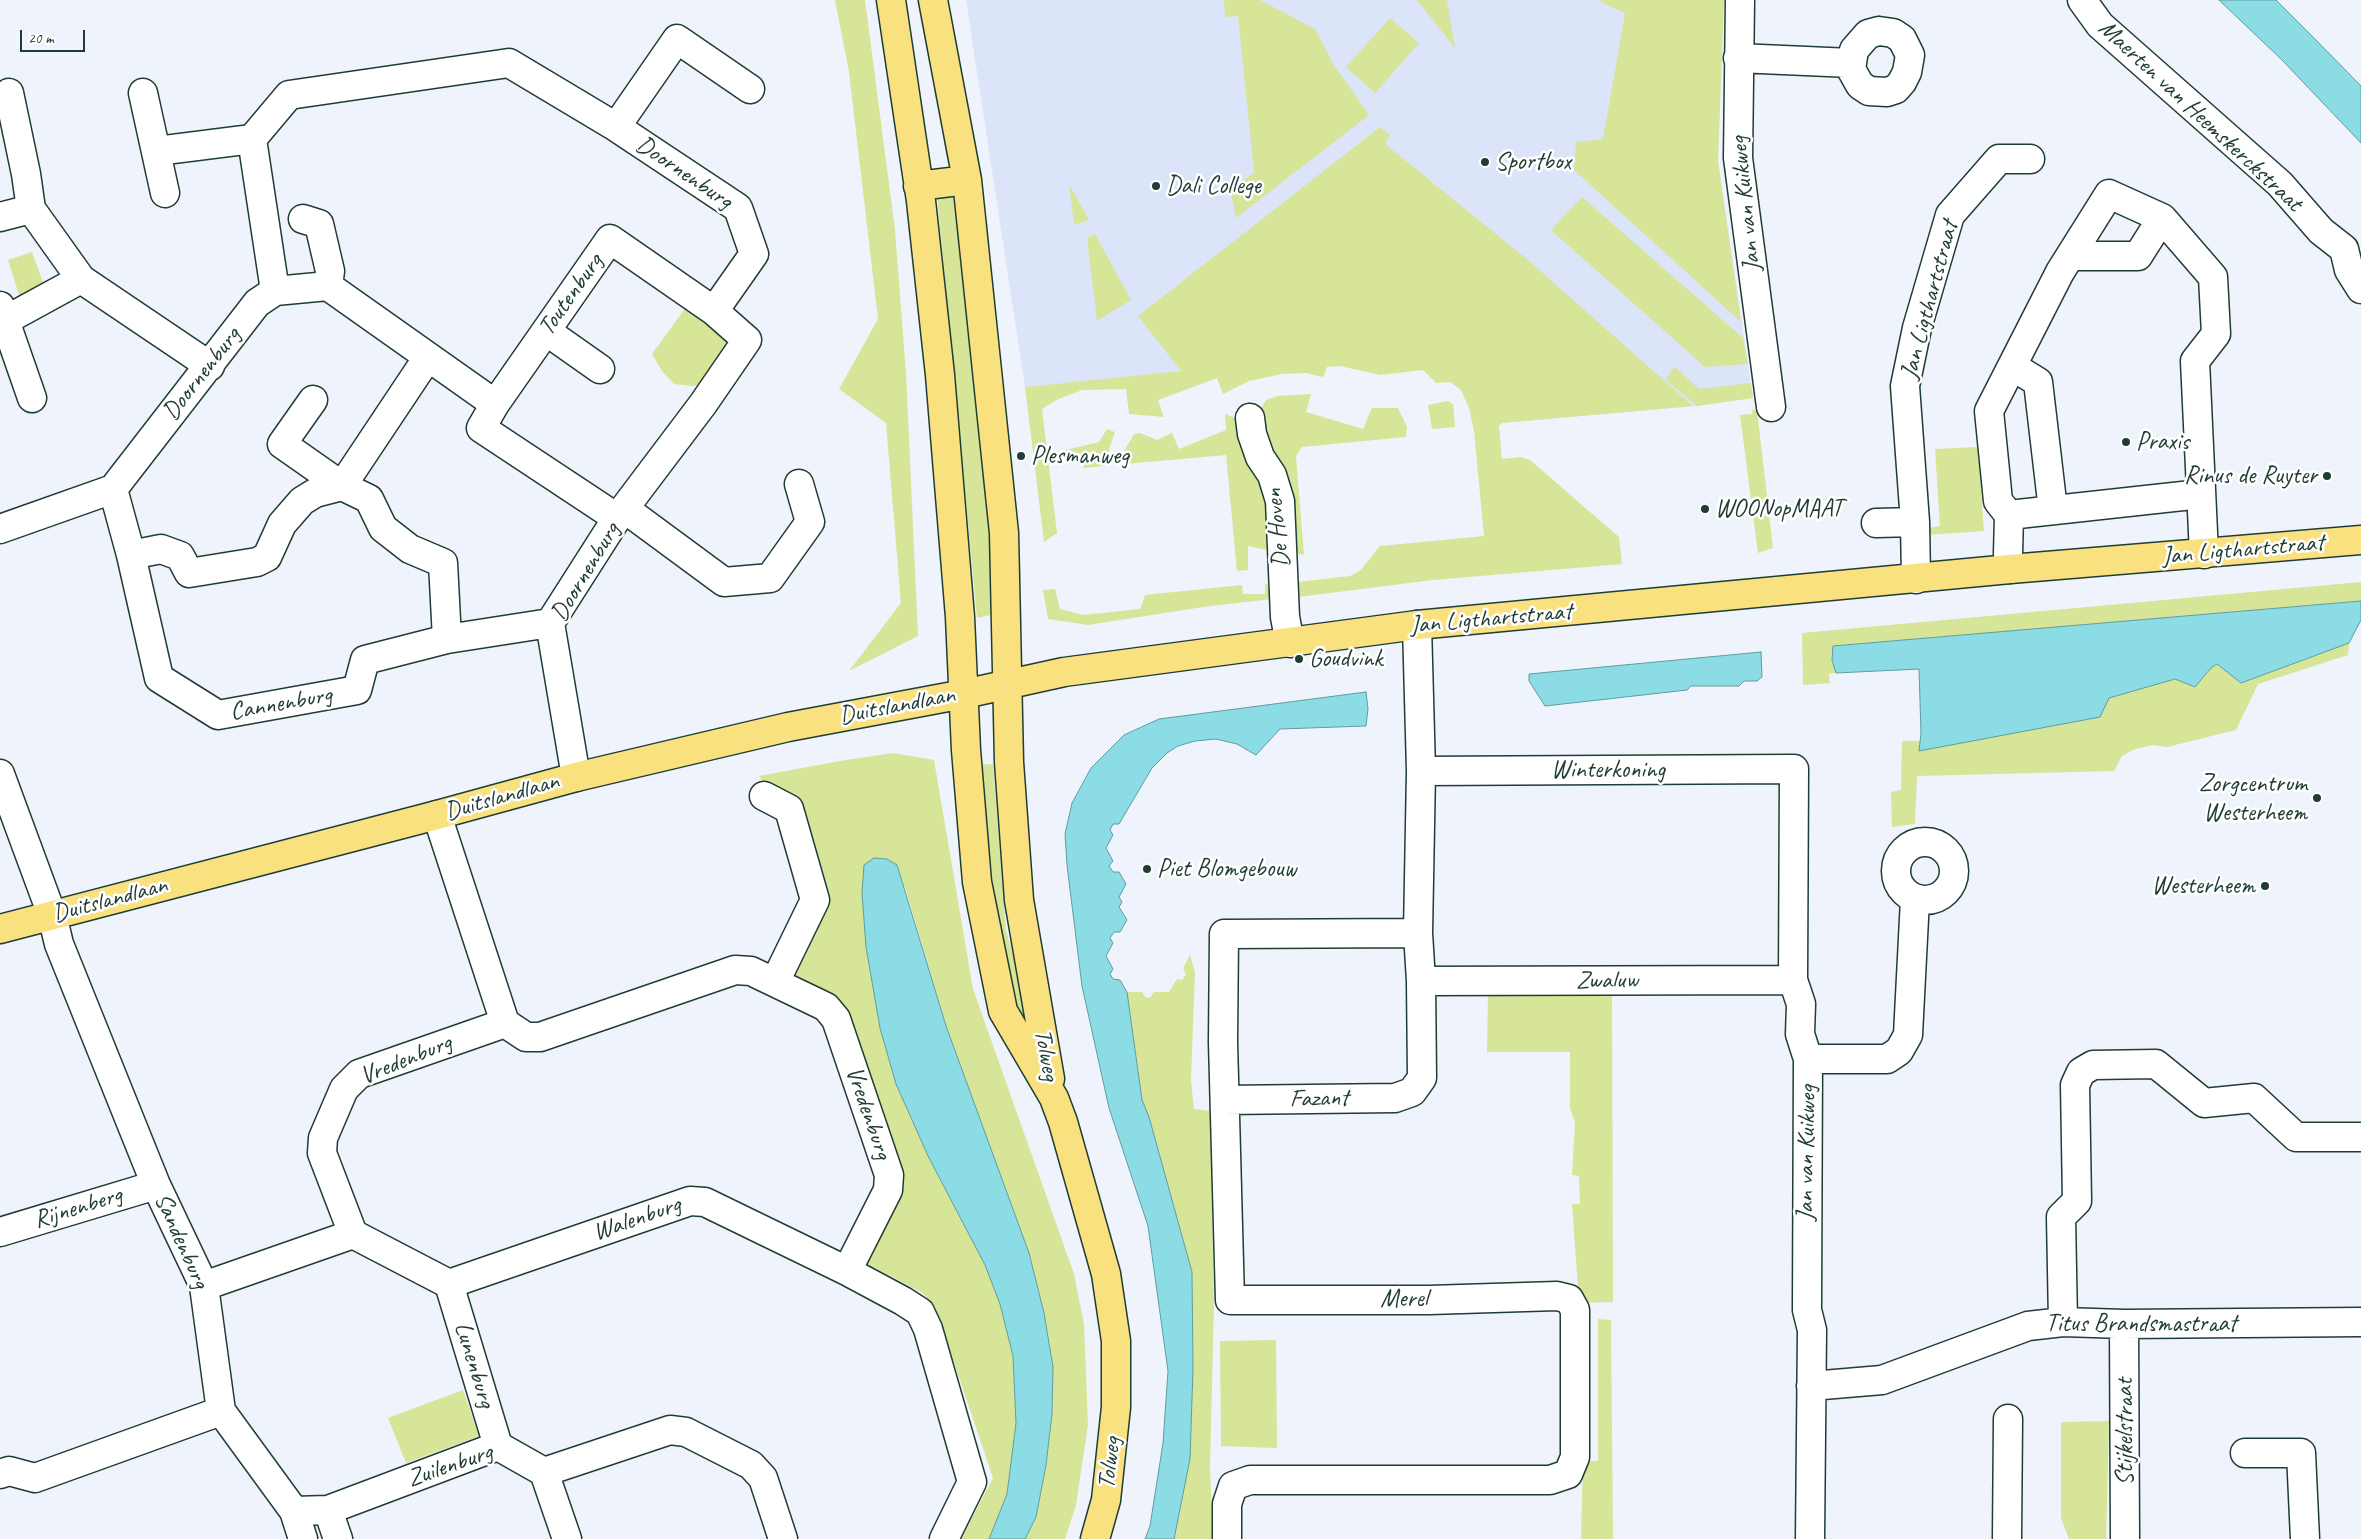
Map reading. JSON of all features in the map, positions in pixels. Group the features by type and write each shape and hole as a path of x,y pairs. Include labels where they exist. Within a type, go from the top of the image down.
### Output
{"main road":[{"path":"890,0 918,186 940,375 960,618 964,694"},
{"path":"933,0 967,180 1004,533 1008,684"},
{"path":"918,186 967,180"},
{"name":"Jan Ligthartstraat","path":"1008,684 1064,672 1418,625 2010,569 2361,540"},
{"name":"Duitslandlaan","path":"0,929 437,816 576,777 788,727 1008,684"},
{"name":"Tolweg","path":"1008,684 1009,762 1019,900 1058,1110 1106,1274 1116,1341 1116,1407 1106,1500 1095,1539"},
{"name":"Tolweg","path":"964,694 966,750 977,882 1003,1011 1058,1110"}],"street":[{"name":"Jan van Kuikweg","path":"1740,0 1738,158 1771,407"},
{"name":"Maerten van Heemskerckstraat","path":"2082,0 2100,25 2280,184 2327,238 2352,249 2349,270 2361,289"},
{"path":"616,126 677,39 750,89"},
{"path":"1738,58 1851,63"},
{"name":"Doornenburg","path":"252,139 289,95 509,63 616,126 738,208 754,254 714,311 747,340 703,404 621,514 550,623 576,777"},
{"path":"9,93 26,174 31,209 81,279 210,366"},
{"path":"143,93 165,193"},
{"path":"157,151 252,139 275,291 328,286 494,404"},
{"name":"Jan Ligthartstraat","path":"1916,579 1915,522 1905,386 1917,328 1950,215 1999,159 2030,159"},
{"path":"2010,569 2008,554 2009,515 1998,501 1989,411 2070,256 2109,194 2162,218 2213,277 2216,334 2195,361 2204,554"},
{"path":"0,217 31,209"},
{"path":"2070,256 2138,256 2162,218"},
{"path":"303,219 319,224 330,271 328,286"},
{"name":"Toutenburg","path":"621,514 481,428 494,404 610,239 714,311"},
{"path":"32,398 3,313 81,279"},
{"name":"Doornenburg","path":"113,489 210,366 256,302 275,291"},
{"path":"546,331 600,369"},
{"path":"131,555 161,550 180,556 189,573 257,562 267,557 282,524 302,501 315,493 342,486 428,357"},
{"path":"2012,366 2038,382 2053,510"},
{"path":"313,400 282,444 342,486 369,499 383,528 410,548 443,563 447,639"},
{"name":"De Hoven","path":"1250,418 1252,434 1260,457 1272,475 1280,502 1285,618 1290,643"},
{"path":"621,514 724,582 770,578 810,522 800,484"},
{"path":"0,529 113,489"},
{"name":"Cannenburg","path":"113,489 131,555 159,678 218,714 357,690 365,660 447,639 550,623"},
{"path":"2009,515 2201,494"},
{"path":"1876,523 1915,522"},
{"path":"1418,625 1421,771 1418,932 1421,981"},
{"name":"Jan van Kuikweg","path":"1794,769 1793,980 1801,1004 1800,1034 1808,1059 1806,1254 1807,1310 1812,1330 1810,1539"},
{"name":"Winterkoning","path":"1421,771 1794,769"},
{"name":"Sandenburg","path":"0,774 52,915 59,944 156,1185 204,1286 221,1411"},
{"path":"764,796 789,808 815,900 775,982"},
{"path":"437,816 505,1023"},
{"path":"1808,1059 1887,1059 1899,1051 1908,1035 1915,899"},
{"name":"Merel","path":"1227,1539 1227,1504 1233,1486 1250,1480 1550,1480 1568,1474 1575,1457 1575,1310 1569,1299 1556,1296 1429,1300 1230,1300 1226,1194 1224,934 1418,932"},
{"name":"Vredenburg","path":"353,1234 322,1153 323,1138 344,1089 359,1074 505,1023 526,1037 540,1037 735,970 751,971 826,1006 836,1019 889,1174 888,1190 847,1272"},
{"name":"Zwaluw","path":"1421,981 1793,980"},
{"name":"Fazant","path":"1225,1100 1392,1098 1412,1092 1422,1078 1421,981"},
{"path":"2063,1322 2061,1217 2077,1201 2074,1085 2081,1072 2093,1065 2156,1064 2204,1102 2254,1098 2296,1137 2361,1137"},
{"name":"Rijnenberg","path":"0,1232 156,1185"},
{"name":"Walenburg","path":"449,1284 690,1201 705,1202 847,1272 920,1312 928,1329 972,1482 944,1539"},
{"path":"204,1286 353,1234 449,1284"},
{"name":"Lunenburg","path":"449,1284 498,1446"},
{"name":"Titus Brandsmastraat","path":"1811,1386 1882,1380 2028,1326 2063,1322 2124,1324 2361,1322"},
{"name":"Stijkelstraat","path":"2124,1324 2126,1539"},
{"path":"0,1474 9,1470 35,1478 221,1411 294,1511 303,1539"},
{"path":"2007,1539 2008,1418"},
{"path":"567,1539 544,1472 670,1430 686,1432 751,1464 763,1478 783,1539"},
{"name":"Zuilenburg","path":"294,1511 328,1510 498,1446 544,1472"},
{"path":"2245,1453 2301,1453 2301,1488 2305,1539"},
{"path":"328,1510 338,1539"}],"shaded area":[{"path":"966,0 1724,0 1718,161 1753,398 1697,406 1502,423 1494,342 1025,387"}],"green space":[{"path":"835,0 865,0 895,230 906,373 918,636 849,671 901,603 886,423 839,389 878,319 849,72"},
{"path":"1224,0 1260,0 1315,29 1334,65 1369,115 1236,218 1229,184 1243,181 1254,172 1238,16 1225,17"},
{"path":"1417,0 1447,0 1455,48"},
{"path":"1601,0 1724,0 1718,161 1741,322 1574,170 1576,142 1603,139 1625,13 1601,2"},
{"path":"1390,18 1419,43 1375,93 1346,67"},
{"path":"1380,127 1390,135 1385,144 1528,260 1693,406 1502,423 1499,426 1502,459 1521,457 1530,460 1619,537 1622,564 1433,580 1298,597 1295,595 1295,585 1297,582 1350,576 1360,571 1380,546 1484,536 1474,431 1469,408 1461,390 1450,382 1436,383 1423,370 1380,375 1340,366 1327,367 1323,377 1306,373 1282,374 1249,381 1223,394 1217,378 1158,400 1164,417 1129,414 1126,389 1082,390 1048,405 1042,409 1057,533 1044,542 1025,387 1181,371 1138,316"},
{"path":"1069,184 1089,220 1074,225"},
{"path":"957,192 999,613 977,618 937,195"},
{"path":"1582,197 1743,338 1748,364 1705,367 1551,230"},
{"path":"1095,234 1131,300 1097,321 1087,238"},
{"path":"32,252 45,288 20,298 8,260"},
{"path":"689,303 736,344 702,385 692,386 674,384 662,371 652,354"},
{"path":"1675,367 1699,389 1751,383 1753,398 1697,406 1665,379"},
{"path":"1311,394 1306,412 1363,429 1372,408 1398,408 1407,427 1406,437 1302,447 1296,456 1304,555 1285,551 1256,417 1266,400 1277,396"},
{"path":"1448,401 1453,404 1455,427 1432,429 1428,405"},
{"path":"1752,410 1757,410 1773,548 1758,553 1740,415 1752,414"},
{"path":"1225,414 1237,419 1265,486 1271,551 1248,546 1248,570 1237,571 1226,455 1125,464 1123,453 1134,434 1140,433 1157,440 1172,433 1179,449 1226,430"},
{"path":"1107,429 1115,432 1109,449 1111,465 1084,468 1082,458 1054,461 1053,453 1099,442"},
{"path":"1978,447 1984,531 1926,535 1926,528 1940,526 1935,449"},
{"path":"2361,582 2361,601 1833,646 1832,660 1836,673 1829,674 1830,683 1803,685 1802,633"},
{"path":"1265,584 1273,586 1272,599 1203,607 1088,625 1048,619 1043,590 1055,589 1060,609 1083,615 1140,609 1145,595 1242,585 1243,594 1265,594"},
{"path":"2349,643 2348,655 2258,684 2236,730 2167,747 2152,745 2133,750 2122,756 2114,771 1917,776 1915,824 1892,827 1891,792 1901,790 1902,741 1920,741 1919,751 2175,679 2195,687 2211,668 2218,664 2241,683"},
{"path":"893,753 934,760 973,989 1074,1274 1084,1324 1088,1425 1076,1505 1065,1539 1025,1539 1036,1517 1046,1465 1052,1414 1053,1366 1044,1313 1029,1253 946,1026 905,887 862,893 866,947 880,1028 896,1084 928,1156 985,1265 1000,1304 1013,1356 1016,1423 1007,1494 989,1539 961,1539 993,1478 936,1309 923,1293 867,1264 900,1183 901,1165 842,1002 794,975 825,913 830,896 804,806 763,782 759,776"},
{"path":"993,764 1006,930 1047,1078 1010,990 995,948 974,765"},
{"path":"1190,955 1195,972 1191,1081 1194,1109 1210,1111 1214,1303 1210,1468 1213,1539 1174,1539 1190,1459 1193,1369 1192,1272 1149,1117 1142,1100 1127,992 1142,992 1145,997 1150,998 1154,992 1169,992 1177,979 1182,980 1186,974 1183,968"},
{"path":"1488,994 1612,994 1613,1302 1579,1303 1572,1204 1580,1204 1579,1176 1572,1175 1575,1123 1570,1108 1570,1052 1487,1052"},
{"path":"1598,1319 1611,1320 1613,1539 1581,1539 1583,1461 1598,1461"},
{"path":"1276,1340 1277,1448 1221,1446 1220,1341"},
{"path":"463,1390 479,1436 406,1463 388,1418"},
{"path":"2109,1421 2106,1539 2069,1539 2061,1518 2061,1422"}],"water":[{"path":"2219,0 2276,0 2316,40 2361,86 2361,143 2282,60"},
{"path":"2361,601 2361,620 2349,643 2241,683 2217,664 2211,668 2195,687 2175,679 2109,698 2100,717 1919,751 1921,733 1919,669 1836,673 1832,660 1833,646"},
{"path":"1761,652 1762,677 1757,681 1744,681 1739,686 1691,686 1687,690 1545,706 1529,681 1529,674"},
{"path":"1366,692 1368,709 1366,726 1280,729 1256,755 1237,744 1216,739 1195,741 1178,746 1167,753 1152,768 1119,824 1113,824 1110,830 1113,835 1106,848 1113,861 1109,866 1113,872 1119,872 1126,884 1119,897 1122,902 1119,907 1127,920 1120,932 1114,932 1110,938 1113,943 1106,956 1113,969 1110,974 1113,979 1120,980 1127,992 1142,1100 1149,1117 1192,1272 1193,1369 1190,1459 1174,1539 1145,1539 1150,1526 1163,1443 1168,1371 1148,1226 1109,1108 1082,986 1065,834 1072,803 1091,768 1124,735 1159,719"},
{"path":"874,858 887,859 897,865 946,1026 1029,1253 1044,1313 1053,1367 1052,1414 1046,1465 1036,1517 1025,1539 989,1539 1007,1494 1016,1423 1013,1356 1000,1304 985,1265 928,1156 896,1084 880,1028 866,947 862,893 864,865"}],"place":[{"name":"Sportbox","path":"1485,162"},
{"name":"Dali College","path":"1156,186"},
{"name":"Praxis","path":"2126,442"},
{"name":"Plesmanweg","path":"1021,456"},
{"name":"Rinus de Ruyter","path":"2327,476"},
{"name":"WOONopMAAT","path":"1705,509"},
{"name":"Goudvink","path":"1299,659"},
{"name":"Zorgcentrum Westerheem","path":"2317,798"},
{"name":"Piet Blomgebouw","path":"1147,869"},
{"name":"Westerheem","path":"2265,886"}]}
